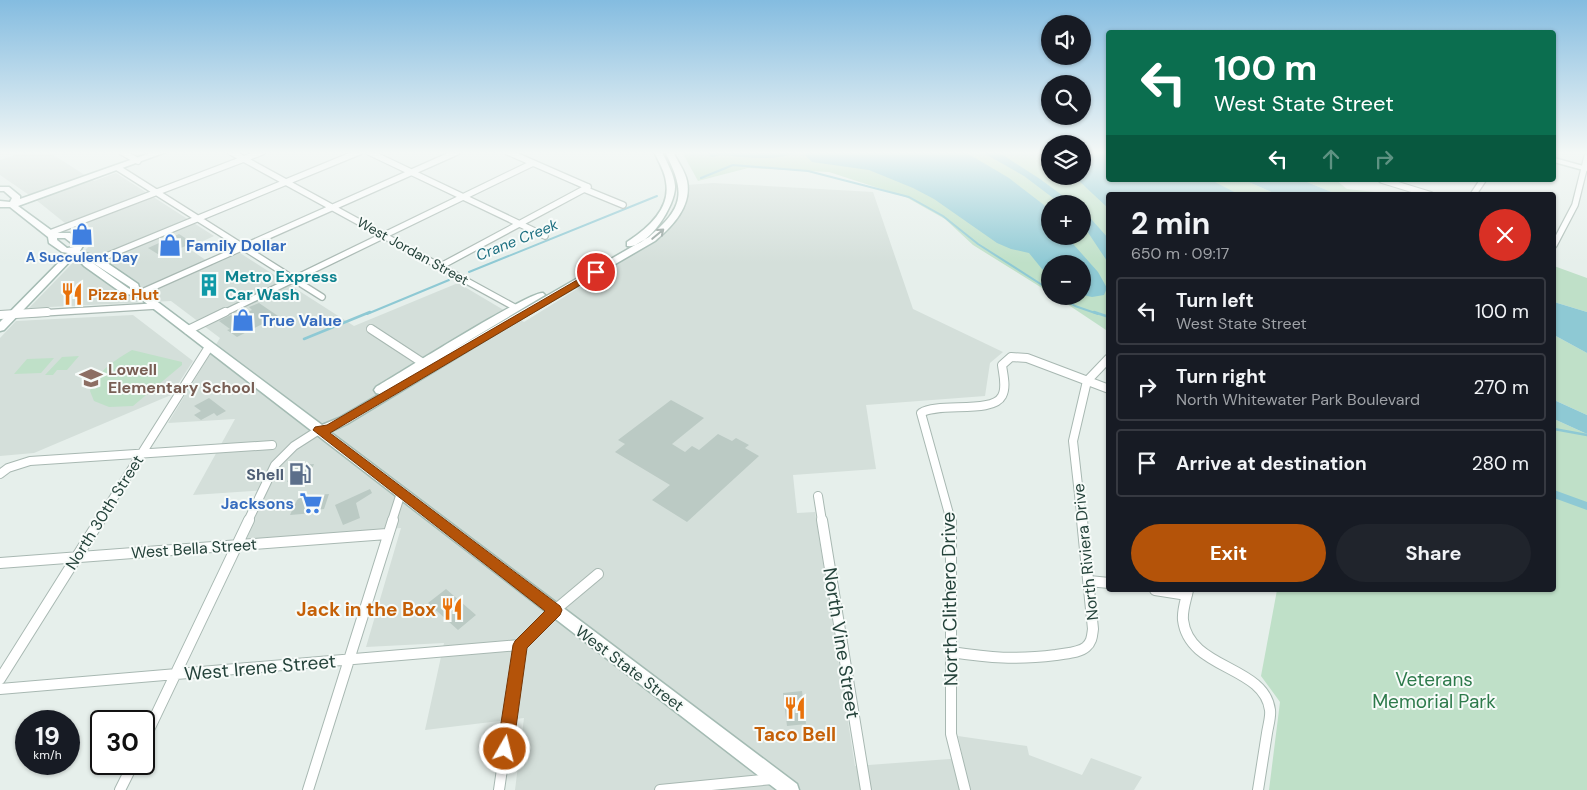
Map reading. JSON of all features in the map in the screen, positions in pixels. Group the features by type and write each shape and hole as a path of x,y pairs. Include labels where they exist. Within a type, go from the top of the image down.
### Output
{"street":[{"name":"West State Street","path":"0,189 6,189 17,198 12,205 52,234 52,241 65,250 97,260 135,286 137,293"},
{"path":"0,206 12,205 58,189"},
{"path":"150,189 322,297"},
{"path":"52,234 167,189"},
{"path":"97,260 270,189"},
{"name":"West Jordan Street","path":"298,189 516,308"},
{"path":"137,293 376,189"},
{"path":"445,189 545,236"},
{"path":"188,330 479,189"},
{"path":"441,266 584,189"},
{"path":"588,189 624,205"},
{"path":"155,716 235,545 275,465 294,446 319,430 323,425 516,308 639,238 655,224 668,203 671,189"},
{"path":"319,430 330,428 343,421 513,319 652,239 669,224 682,203 683,189"},
{"path":"1556,234 1575,205 1580,189"},
{"path":"0,328 78,253"},
{"name":"West State Street","path":"78,253 87,264 125,291 137,293 188,330 791,790"},
{"path":"0,314 156,306"},
{"path":"371,329 424,363"},
{"name":"North 30th Street","path":"0,679 209,347"},
{"name":"North Clithero Drive","path":"965,790 951,734 951,518 921,415 922,411 929,408 988,404 999,400 1003,392 1002,365 1011,357 1027,358 1087,381"},
{"path":"1106,361 1087,381 1106,388"},
{"name":"North Riviera Drive","path":"951,652 1000,659 1025,659 1075,652 1086,647 1092,639 1094,629 1073,441 1087,381"},
{"path":"0,474 8,468 30,461 272,445"},
{"path":"308,790 401,493"},
{"name":"North Vine Street","path":"818,496 866,790"},
{"name":"West Bella Street","path":"0,563 387,534"},
{"path":"499,790 520,645 555,610 598,574"},
{"path":"1089,581 1106,583"},
{"path":"1188,592 1183,617 1184,628 1191,641 1204,656 1254,682 1269,701 1270,711 1258,790"},
{"name":"West Irene Street","path":"0,689 520,645"},
{"path":"120,790 127,775"},
{"path":"660,790 776,778"}],"shaded area":[{"path":"20,189 141,189 214,236 188,248 213,265 240,253 354,326 458,283 524,322 657,239 680,215 686,198 687,189 817,189 873,192 913,309 1003,352 990,363 985,396 866,405 876,469 793,475 797,513 815,512 855,766 963,758 958,736 1027,746 1029,755 1082,775 1091,758 1142,777 1134,790 515,790 524,718 425,730 444,643 366,647 401,528 246,539 267,490 193,495 235,419 168,423 220,338 171,301 29,308 91,244"},
{"name":"Lowell Elementary School","path":"133,315 193,361 171,395 34,453 0,456 0,338 16,321"}],"green space":[{"path":"881,189 1264,189 1271,192 1106,192 1106,330 1068,305 1091,305 1091,255 1041,255 1041,287 973,245 945,219 906,197"},
{"path":"1324,189 1375,192 1332,192"},
{"path":"1556,267 1587,278 1587,312 1556,303"},
{"path":"1556,336 1587,353 1587,415 1556,401"},
{"path":"132,350 182,362 182,365 133,406 109,407 94,401 90,391 97,377 113,362"},
{"path":"79,356 67,370 57,370 53,375 45,375 62,357"},
{"path":"54,358 41,373 14,374 27,359"},
{"name":"Veterans Memorial Park","path":"1556,420 1587,434 1587,790 1269,790 1280,702 1261,676 1277,592 1556,592"}],"water":[{"path":"915,189 1023,189 1041,203 1041,245 1074,245 1083,255 1041,255 1041,268 1029,253 1011,249 997,243 934,199"},
{"path":"1041,189 1053,189 1062,195 1049,195"},
{"path":"1087,189 1228,189 1234,192 1106,192 1106,206"},
{"path":"1264,189 1324,189 1332,192 1271,192"},
{"path":"1091,219 1106,236 1106,260 1091,237"},
{"path":"1091,264 1106,286 1104,295 1092,297"},
{"path":"1556,303 1587,312 1587,353 1556,336"},
{"path":"1556,401 1587,415 1587,434 1556,420"}],"building":[{"name":"Family Dollar","path":"179,234 193,243 161,256 148,248"},
{"name":"True Value","path":"259,303 278,316 237,337 219,321 231,315 235,318 252,310 249,307"},
{"path":"209,398 226,411 217,416 214,413 201,420 194,415 201,411 194,406"},
{"path":"671,400 704,418 672,444 685,452 692,446 699,450 718,434 732,441 736,438 749,445 745,448 759,456 687,522 652,500 670,485 615,452 625,444 618,440"},
{"name":"Shell","path":"314,464 308,480 287,482 294,465"},
{"path":"370,489 372,493 356,503 360,518 343,525 335,505"},
{"name":"Jacksons","path":"329,494 324,509 315,510 314,513 290,515 297,500 304,496"},
{"name":"Jack in the Box","path":"446,589 476,615 458,630 428,603"},
{"name":"Taco Bell","path":"802,691 806,724 787,726 783,693"}],"waterway":[{"name":"Crane Creek","path":"877,189 909,197 943,216 978,244 1041,284"},
{"name":"Crane Creek","path":"469,272 657,196"},
{"name":"Crane Creek","path":"367,314 449,280"},
{"name":"Crane Creek","path":"1073,305 1098,314"},
{"name":"Crane Creek","path":"304,339 370,312"},
{"name":"Crane Creek","path":"1094,312 1106,316"},
{"path":"1556,429 1587,435"},
{"path":"1556,495 1587,506"}],"place":[{"name":"A Succulent Day","path":"82,234"},
{"name":"Family Dollar","path":"170,245"},
{"name":"Metro Express Car Wash","path":"209,285"},
{"name":"Pizza Hut","path":"72,294"},
{"name":"True Value","path":"243,320"},
{"name":"Lowell Elementary School","path":"91,378"},
{"name":"Shell","path":"300,474"},
{"name":"Jacksons","path":"311,503"},
{"name":"Jack in the Box","path":"452,609"},
{"name":"Taco Bell","path":"795,708"}],"route":[{"path":"505,749 520,645 555,610 319,430 330,428 343,421 513,319 596,272"}]}
